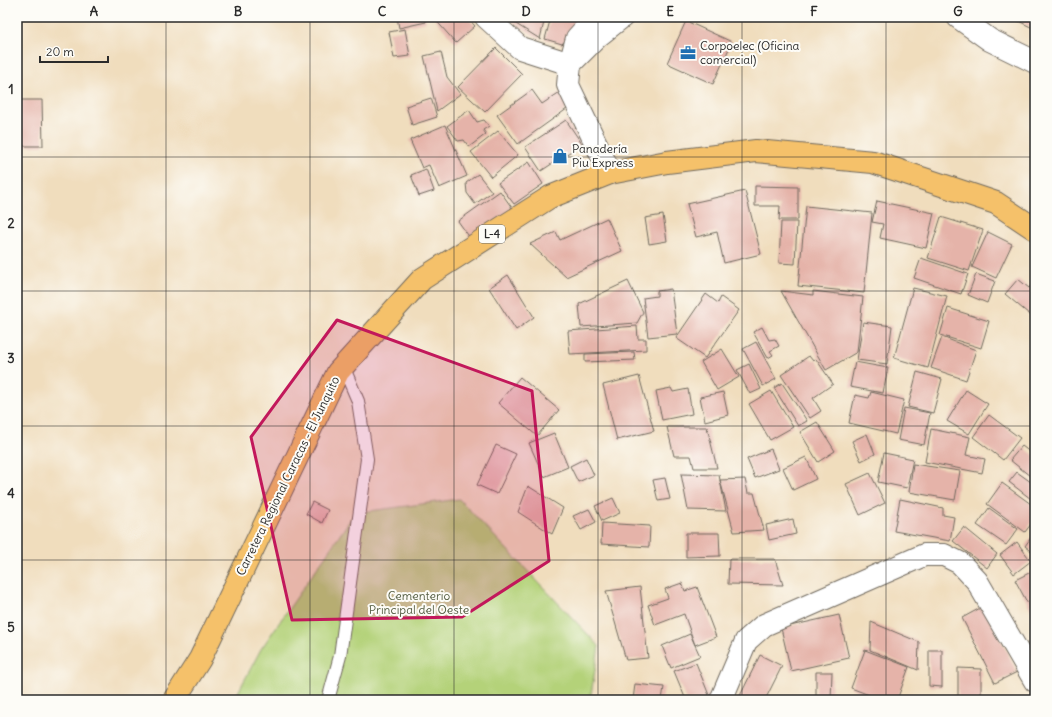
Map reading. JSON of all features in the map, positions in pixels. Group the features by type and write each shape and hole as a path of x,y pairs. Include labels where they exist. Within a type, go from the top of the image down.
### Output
{"main road":[{"name":"Carretera Regional Caracas - El Junquito","path":"174,700 200,659 338,372 422,279 550,197 610,173 667,162 756,150 873,162 996,203 1035,229"}],"street":[{"path":"486,17 520,48 570,64"},
{"path":"596,17 577,38 570,64 568,85 610,173"},
{"path":"570,64 597,37 622,17"},
{"path":"958,17 990,40 1035,62"},
{"path":"721,700 746,640 764,624 924,555 944,555 960,563 977,580 1035,681"}],"lane":[{"path":"328,700 340,656 367,459 358,401 343,366"}],"highlighted area":[{"path":"337,320 532,391 549,561 462,617 292,620 251,437"}],"green space":[{"name":"Cementerio Principal del Oeste","path":"459,499 599,646 590,700 234,700 261,649 355,513"}],"building":[{"path":"397,17 425,17 426,22 399,28"},
{"path":"433,17 467,17 475,26 456,43"},
{"path":"512,17 538,17 544,22 540,39 508,19"},
{"path":"551,17 586,17 562,44 545,39"},
{"path":"1015,17 1035,17 1035,29 1014,19"},
{"path":"686,21 732,42 713,84 667,63"},
{"path":"405,29 410,56 394,58 389,32"},
{"path":"496,48 522,74 485,112 458,87"},
{"path":"441,52 447,77 460,94 437,111 424,56"},
{"path":"532,90 542,104 560,92 571,106 518,144 497,115"},
{"path":"431,98 437,117 412,125 406,106"},
{"path":"17,100 42,100 43,146 17,146"},
{"path":"469,110 477,122 484,120 489,126 483,130 486,134 469,147 464,140 458,141 447,126"},
{"path":"566,120 582,144 541,171 525,147"},
{"path":"445,125 467,176 439,188 429,165 422,168 410,140"},
{"path":"498,131 518,155 491,177 471,152"},
{"path":"529,162 543,184 514,204 498,183"},
{"path":"426,169 434,191 419,196 411,175"},
{"path":"478,174 492,192 475,204 467,193 466,183"},
{"path":"755,186 798,187 798,220 779,220 780,206 755,206"},
{"path":"500,191 515,212 473,242 458,221"},
{"path":"745,191 761,254 724,263 717,232 696,237 687,204"},
{"path":"877,201 934,213 926,248 880,238 883,224 872,222"},
{"path":"806,206 872,213 864,293 798,286"},
{"path":"663,215 667,241 649,244 645,218"},
{"path":"941,217 983,230 969,271 928,258"},
{"path":"607,218 622,251 566,277 530,244 556,232 560,240"},
{"path":"781,222 797,222 795,264 779,263"},
{"path":"988,232 1012,244 996,278 972,267"},
{"path":"921,258 968,274 961,294 914,278"},
{"path":"976,274 995,281 987,303 968,295"},
{"path":"508,275 534,317 516,330 489,288"},
{"path":"1018,279 1029,288 1035,281 1035,319 1005,294"},
{"path":"628,281 643,312 637,323 581,327 579,304"},
{"path":"913,288 947,296 928,368 894,358"},
{"path":"671,289 677,334 648,337 643,298 657,296 657,291"},
{"path":"781,291 813,295 813,291 863,297 857,352 826,370"},
{"path":"706,294 718,303 721,297 739,310 705,358 676,338"},
{"path":"948,308 989,321 981,348 940,335"},
{"path":"863,322 892,326 887,364 857,360"},
{"path":"637,326 638,339 646,339 646,350 570,354 568,331"},
{"path":"762,327 769,340 775,339 779,346 770,351 773,355 768,358 753,332"},
{"path":"942,337 976,350 966,380 931,368"},
{"path":"756,342 776,379 763,386 743,349"},
{"path":"722,349 739,377 717,390 701,362"},
{"path":"634,352 635,360 585,362 585,354"},
{"path":"809,356 813,361 816,359 833,384 813,398 821,411 810,418 781,375"},
{"path":"855,362 888,368 883,393 850,387"},
{"path":"749,364 761,389 750,394 737,370"},
{"path":"917,372 942,379 933,413 908,407"},
{"path":"639,376 654,431 617,440 603,385"},
{"path":"520,377 559,410 537,436 498,403"},
{"path":"782,383 807,421 798,426 774,388"},
{"path":"671,388 673,392 688,389 692,414 662,420 656,391"},
{"path":"966,390 988,404 969,434 947,421"},
{"path":"771,391 793,427 770,440 749,404"},
{"path":"723,392 728,415 705,421 700,397"},
{"path":"871,392 904,400 896,434 849,423 855,395 869,398"},
{"path":"904,408 930,413 924,445 898,440"},
{"path":"989,415 1020,438 1003,460 973,437"},
{"path":"817,422 835,451 818,462 800,432"},
{"path":"667,427 707,427 717,468 694,468 691,456 674,456"},
{"path":"931,429 970,437 966,455 985,459 982,473 925,462"},
{"path":"554,433 568,467 544,477 529,443"},
{"path":"867,434 875,454 861,461 852,441"},
{"path":"496,445 516,454 497,494 477,485"},
{"path":"1022,446 1035,456 1035,480 1010,460"},
{"path":"771,449 779,469 755,478 747,459"},
{"path":"884,453 913,459 907,488 878,482"},
{"path":"806,457 816,479 793,490 783,468"},
{"path":"586,458 594,475 578,482 570,466"},
{"path":"913,464 960,471 955,500 909,492"},
{"path":"1017,472 1035,485 1035,502 1009,482"},
{"path":"870,473 885,503 860,515 846,484"},
{"path":"681,474 719,475 726,511 688,510"},
{"path":"665,478 670,499 658,501 653,480"},
{"path":"745,479 748,493 754,493 764,530 734,532 720,480"},
{"path":"1002,483 1035,507 1035,519 1025,532 987,504"},
{"path":"528,486 563,508 552,534 518,512"},
{"path":"613,498 620,513 602,521 595,506"},
{"path":"900,499 943,508 943,515 954,517 950,541 894,531"},
{"path":"312,502 328,510 322,523 306,514"},
{"path":"989,508 1018,529 1006,545 977,525"},
{"path":"589,509 596,522 581,530 573,516"},
{"path":"793,519 796,534 769,540 766,525"},
{"path":"602,523 650,526 649,547 601,544"},
{"path":"964,527 997,554 987,568 953,541"},
{"path":"1035,532 1035,554 1025,546"},
{"path":"686,533 719,533 720,556 686,557"},
{"path":"1017,542 1031,561 1014,574 1000,555"},
{"path":"729,559 775,559 783,585 728,584"},
{"path":"1035,570 1035,617 1015,580"},
{"path":"682,583 685,591 697,587 716,637 695,645 684,614 655,625 648,605 668,598 665,589"},
{"path":"640,587 648,658 626,660 606,591"},
{"path":"984,606 1017,672 995,683 962,618"},
{"path":"839,615 849,658 791,671 781,628"},
{"path":"871,622 919,642 918,670 870,650"},
{"path":"690,634 700,656 671,668 662,646"},
{"path":"865,650 909,667 897,700 882,700 851,688"},
{"path":"929,650 942,650 942,687 929,686"},
{"path":"760,655 782,666 765,700 738,700"},
{"path":"696,663 711,700 686,700 674,671"},
{"path":"958,668 981,669 981,700 958,700"},
{"path":"816,672 832,672 831,700 816,700"},
{"path":"635,684 664,687 662,700 633,700"}],"place":[{"name":"Corpoelec (Oficina comercial)","path":"688,53"},
{"name":"Panadería Piu Express","path":"560,156"}]}
